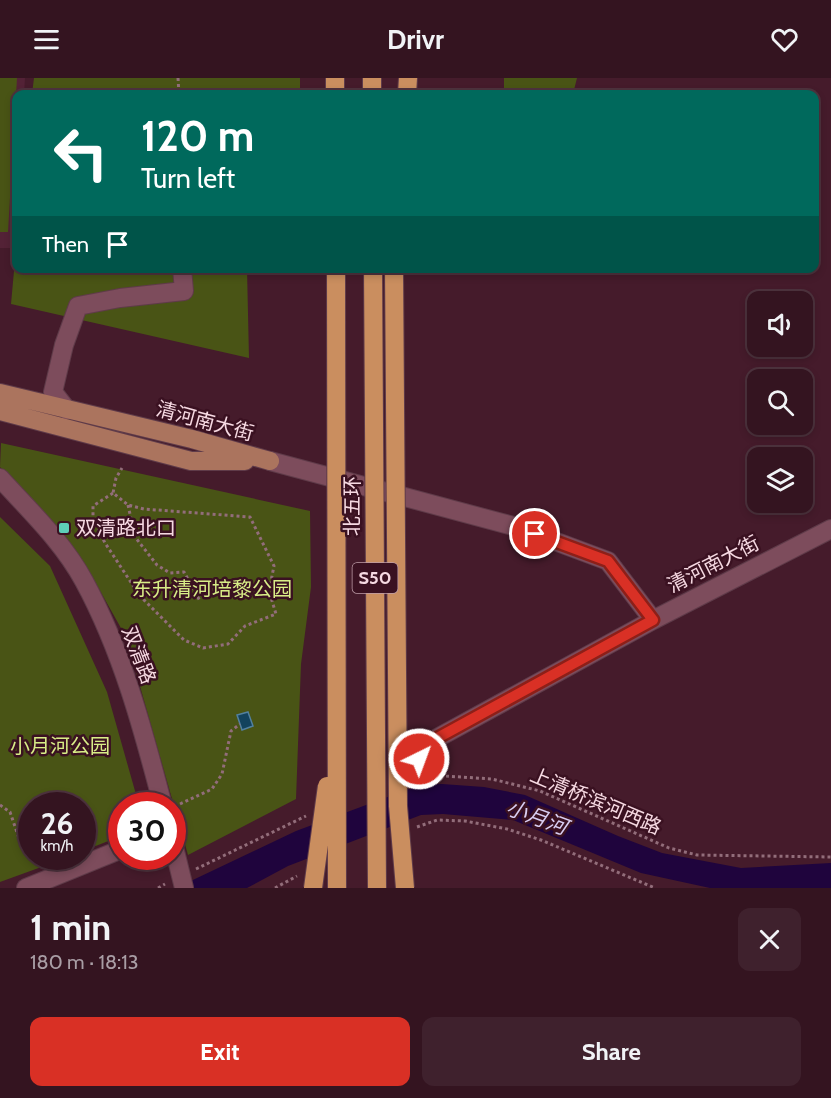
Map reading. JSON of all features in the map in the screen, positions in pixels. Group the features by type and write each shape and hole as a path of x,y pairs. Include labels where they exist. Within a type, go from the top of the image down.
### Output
{"highway":[{"name":"北五环","path":"336,273 337,888"},
{"name":"北五环","path":"373,273 377,888"},
{"path":"394,273 398,806 405,888"},
{"path":"313,888 337,716"}],"main road":[{"name":"清河南大街","path":"0,393 192,439 270,461"},
{"name":"清河南大街","path":"0,411 191,461 270,461"}],"street":[{"path":"67,410 53,392 64,345 78,306 120,298 184,291 182,273"},
{"path":"270,461 517,528 608,561 653,620"},
{"name":"双清路","path":"0,478 54,537 83,580 116,652 148,748 159,792"},
{"name":"清河南大街","path":"408,776 430,742 653,620 831,530"},
{"path":"26,888 108,855"}],"path":[{"path":"113,493 128,505 144,508 250,517 274,566 269,591 276,614 245,626 228,644 203,648 184,640 140,596 105,543 93,519 93,506 113,493 122,468"},
{"path":"128,505 135,537 157,564 170,573 184,572 200,601"},
{"path":"186,801 212,789 222,774 231,731 240,724"},
{"name":"上清桥滨河西路","path":"408,776 451,775 515,783 540,791 669,848 697,855 831,857"},
{"path":"0,804 10,812 18,835"},
{"path":"158,888 183,883 306,816"},
{"path":"415,827 437,820 465,821 507,829 541,840 655,888"},
{"path":"275,888 297,876"}],"shaded area":[{"path":"0,78 25,78 24,90 12,90 12,248 0,248"}],"green space":[{"path":"0,78 17,78 16,90 12,90 12,164 8,232 0,232"},
{"path":"34,78 300,78 300,90 32,90"},
{"path":"504,78 577,78 574,90 504,90"},
{"path":"14,273 247,273 249,358 11,304"},
{"name":"东升清河培黎公园","path":"1,443 310,511 311,587 301,664 296,799 188,855 186,792 170,792 126,637 85,564 0,467"},
{"name":"小月河公园","path":"0,517 50,566 107,692 135,792 108,792 108,841 96,846 96,792 18,792 18,870 33,870 0,882"}],"water":[{"name":"小月河","path":"420,785 484,787 525,795 662,853 741,868 831,863 831,888 710,888 641,873 513,820 443,814 421,815 288,866 247,888 176,888 296,831"}],"building":[{"path":"248,712 253,726 242,730 237,715"}],"place":[{"name":"双清路北口","path":"64,528"}],"route":[{"path":"419,759 430,742 653,620 608,561 535,534"}]}
